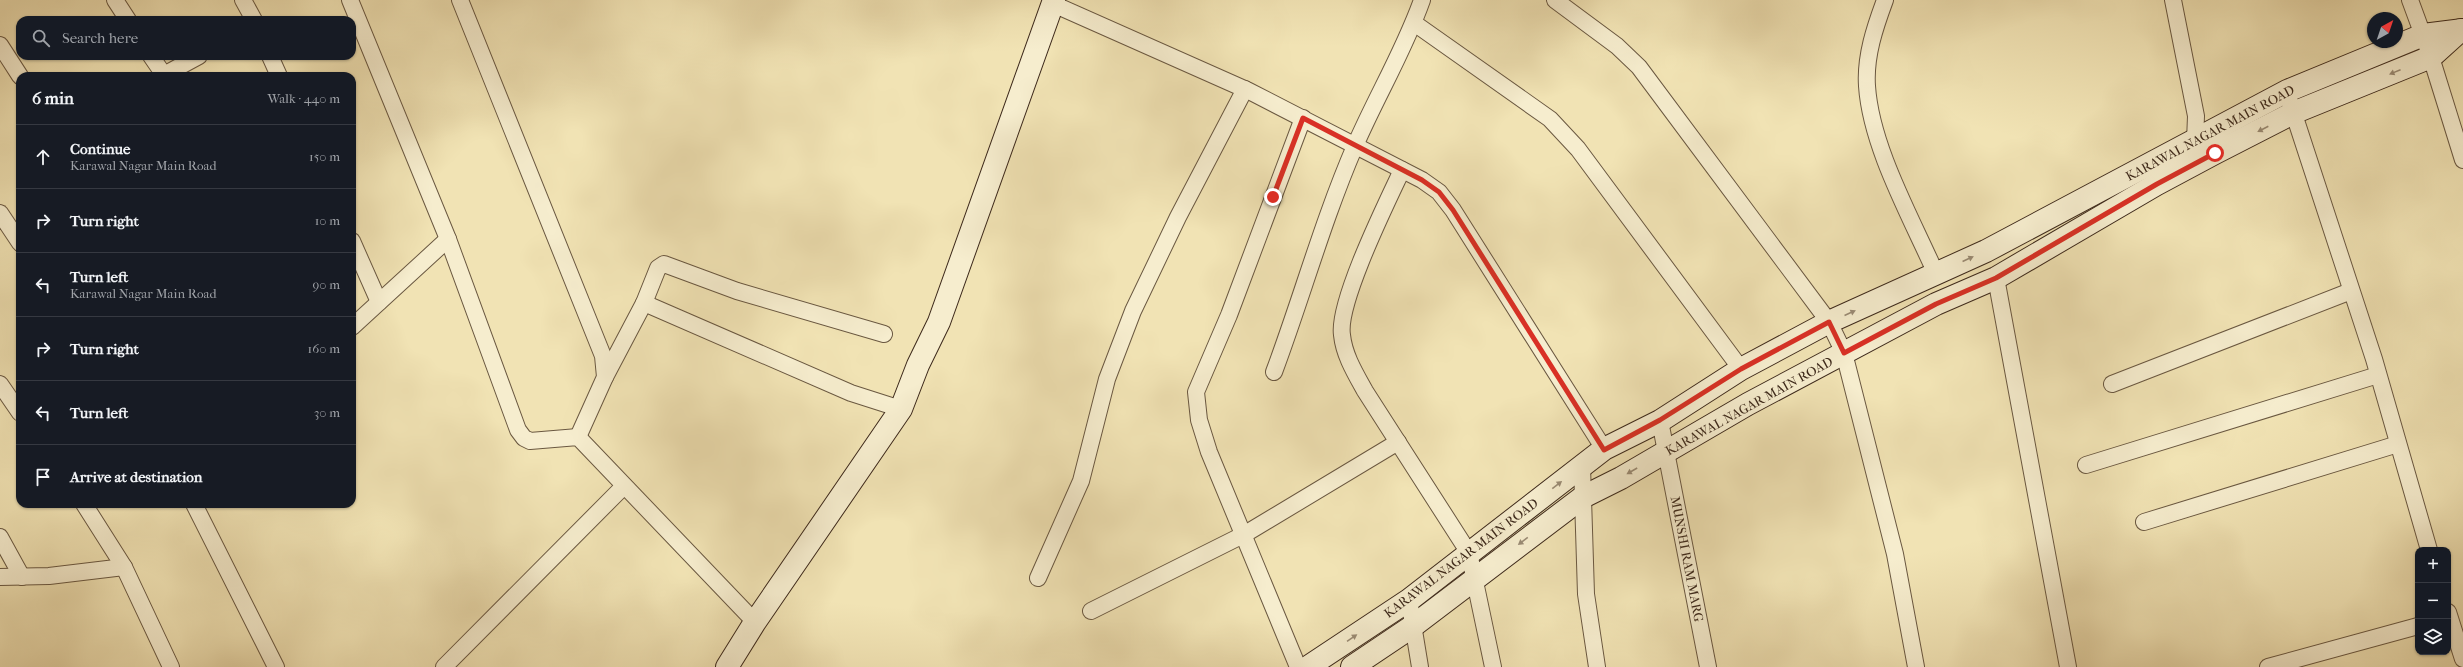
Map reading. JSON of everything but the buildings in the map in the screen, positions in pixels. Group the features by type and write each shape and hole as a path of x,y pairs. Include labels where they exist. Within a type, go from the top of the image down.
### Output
{"street":[{"path":"115,0 125,16"},
{"path":"243,0 252,16"},
{"path":"350,0 448,239 518,430 524,438 530,441 578,437"},
{"path":"460,0 603,356 605,377"},
{"path":"1274,372 1330,209 1355,146 1414,24 1422,0"},
{"path":"1555,0 1617,46 1639,67 1829,322 1844,353 1895,554 1916,667"},
{"path":"1885,0 1871,38 1867,85 1873,128 1936,274"},
{"path":"2173,0 2196,116 2195,140"},
{"path":"2410,0 2431,57 2463,160"},
{"path":"726,667 755,622 902,408 918,365 939,322 1053,2 1245,89 1402,170 1439,192 1453,210 1604,450"},
{"path":"1414,24 1550,119 1558,127 1578,149 1741,369"},
{"name":"KARAWAL NAGAR MAIN ROAD","path":"1308,667 1329,661 1604,450 1660,420 1741,369 1829,322 1986,251 2287,91 2423,35 2462,30"},
{"name":"KARAWAL NAGAR MAIN ROAD","path":"1352,667 1413,626 1474,578 1583,497 1666,452 1748,404 1936,304 1996,278 2157,184 2293,113 2431,57 2462,30"},
{"path":"0,45 17,72"},
{"path":"154,60 161,72"},
{"path":"169,72 191,60"},
{"path":"272,60 277,72"},
{"path":"1038,578 1081,481 1107,380 1133,311 1178,218 1245,89"},
{"path":"2287,91 2378,375 2428,547"},
{"path":"1298,667 1245,534 1209,452 1199,420 1196,392 1228,316 1303,118"},
{"path":"1402,170 1380,218 1344,310 1342,334 1351,366 1469,553 1493,667"},
{"path":"0,213 16,237"},
{"path":"356,323 448,239"},
{"path":"356,250 379,302"},
{"path":"578,437 605,377 644,303 658,268 664,264 738,291 884,334"},
{"path":"1996,278 2068,667"},
{"path":"2112,384 2351,291"},
{"path":"644,303 851,393 902,408"},
{"path":"2086,465 2378,375"},
{"path":"0,384 16,407"},
{"name":"MUNSHI RAM MARG","path":"1660,420 1708,667"},
{"path":"578,437 755,622"},
{"path":"1091,611 1245,534 1398,442"},
{"path":"2144,522 2398,444"},
{"path":"1582,466 1586,594 1597,667"},
{"path":"444,667 624,486"},
{"path":"87,508 124,567 171,667"},
{"path":"196,508 276,667"},
{"path":"0,538 22,577"},
{"path":"0,577 22,577 124,567"},
{"path":"1409,600 1420,667"},
{"path":"2450,619 2463,659"},
{"path":"2268,667 2415,627"}],"route":[{"path":"1273,197 1303,118 1422,180 1439,192 1453,210 1604,450 1660,420 1741,369 1829,322 1844,353 1936,304 1996,278 2157,184 2215,153"}]}
